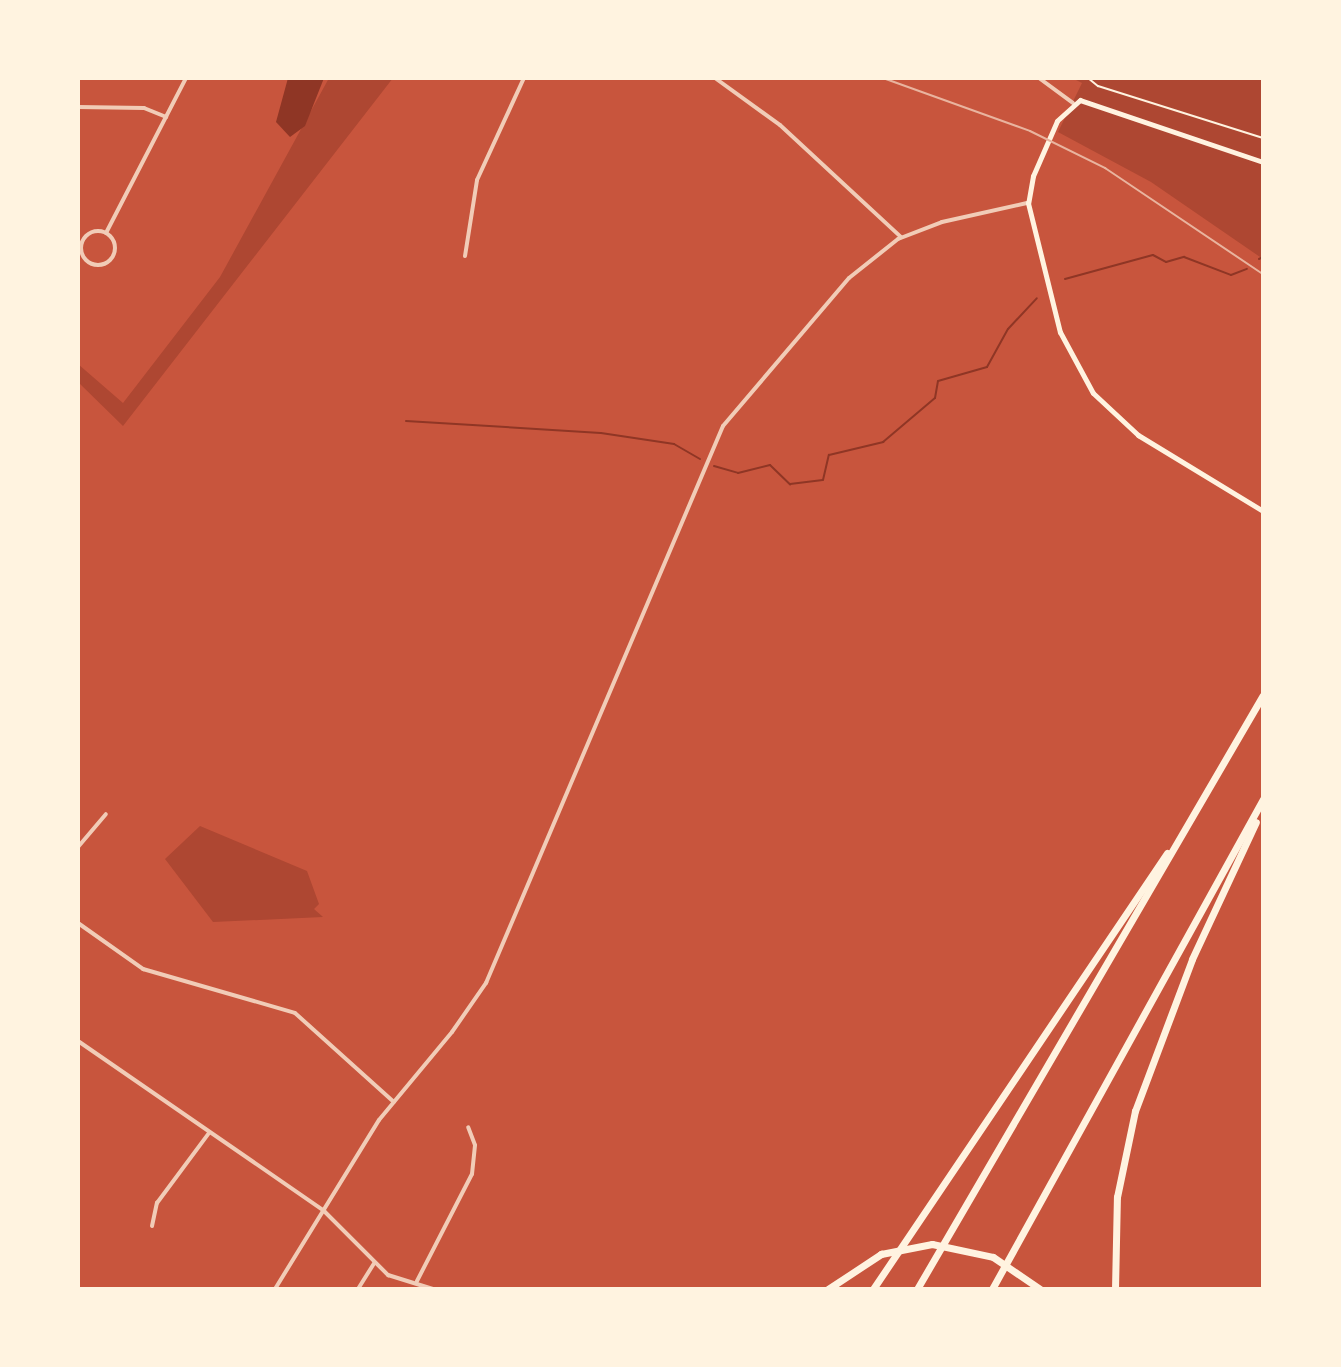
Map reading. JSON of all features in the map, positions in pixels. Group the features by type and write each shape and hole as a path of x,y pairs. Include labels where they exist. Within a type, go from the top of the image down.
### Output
{"highway":[{"path":"917,1289 1016,1124 1263,695"},
{"path":"992,1289 1263,799"},
{"path":"873,1289 1202,801"},
{"path":"1115,1289 1117,1197 1138,1099 1192,959 1263,806"},
{"path":"828,1289 861,1264 899,1248 952,1245 999,1260 1040,1289"}],"main road":[{"path":"1263,162 1107,105 1073,103 1052,132 1028,203 1060,332 1093,393 1138,435 1263,511"}],"street":[{"path":"106,233 186,78"},
{"path":"465,256 477,180 524,78"},
{"path":"715,78 789,133 901,237"},
{"path":"1039,78 1073,103"},
{"path":"78,107 144,108 166,117"},
{"path":"275,1289 394,1102 469,1011 502,951 711,447 745,398 855,272 901,237 1028,203"},
{"path":"93,232 106,233 114,243 113,256 103,264 90,263 82,253 83,240 93,232"},
{"path":"78,847 106,814"},
{"path":"78,923 143,969 295,1013 394,1102"},
{"path":"78,1041 324,1211 374,1263 397,1280 417,1282 433,1289"},
{"path":"417,1282 472,1174 475,1145 468,1127"},
{"path":"152,1226 157,1203 209,1133"},
{"path":"358,1289 374,1263"}],"path":[{"path":"1088,78 1098,86 1263,138"}],"shaded area":[{"path":"288,78 324,78 305,126 290,137 276,122"},
{"path":"329,78 393,78 123,426 78,382 78,364 123,403 220,277"},
{"path":"1072,78 1263,78 1263,259 1151,182 1058,132 1082,83"},
{"path":"200,826 307,871 319,904 314,909 323,917 213,922 165,859"}],"waterway":[{"path":"1065,279 1153,255 1166,262 1184,257 1231,275 1247,269"},
{"path":"1259,259 1263,257"},
{"path":"714,466 738,473 770,465 790,484 823,480 829,455 883,442 935,398 938,381 987,367 1008,329 1037,298"},
{"path":"406,421 601,433 674,444 700,459"}],"railway":[{"path":"883,78 1030,131 1105,168 1263,274"}]}
